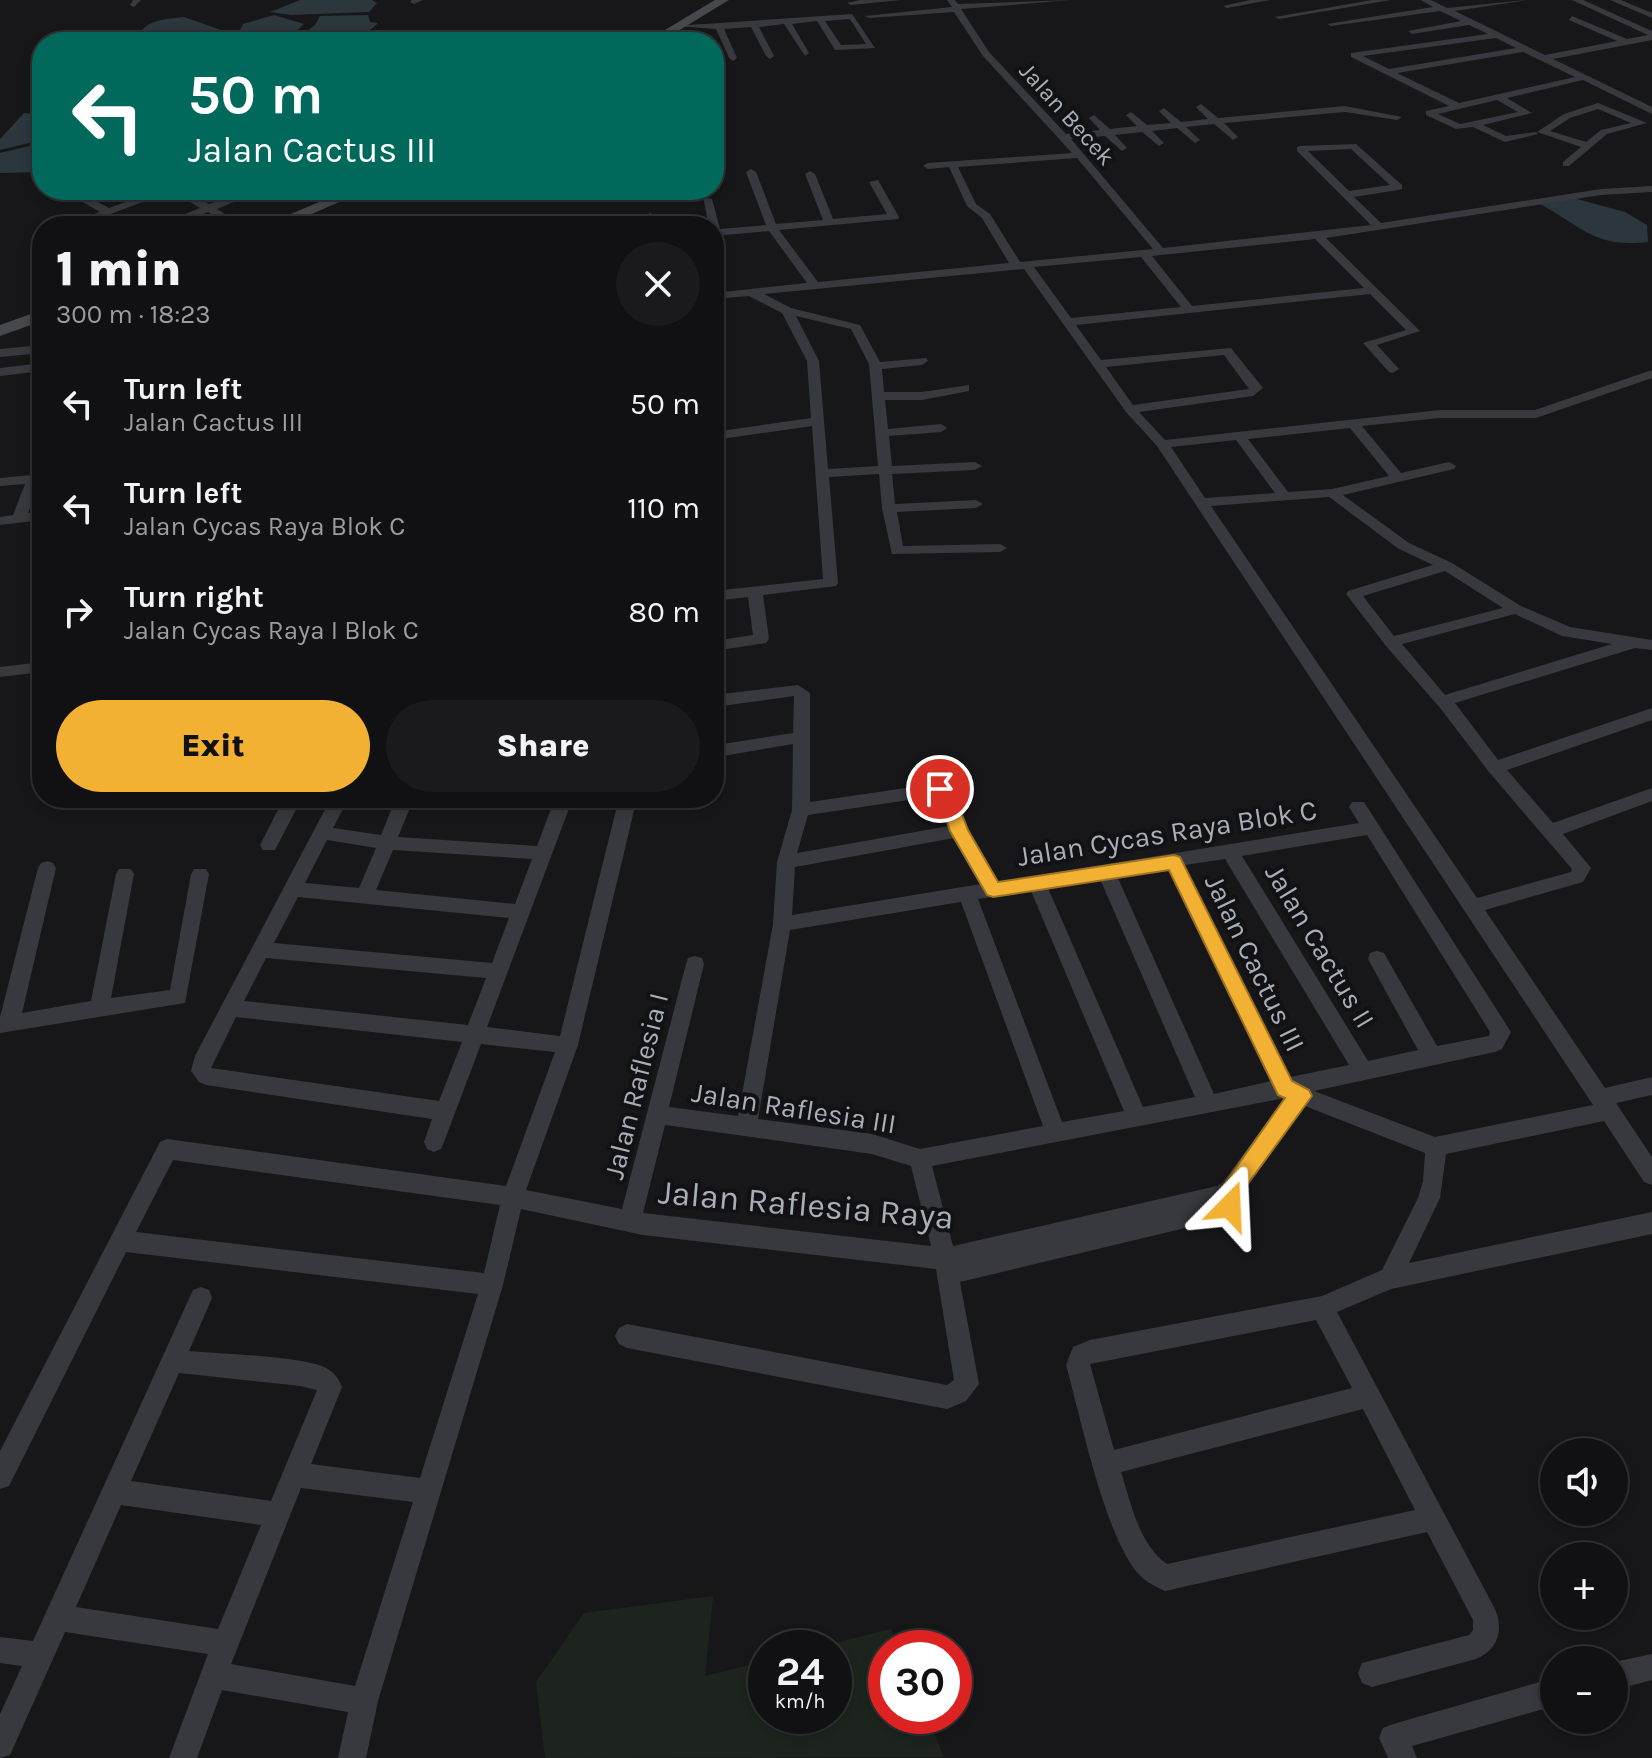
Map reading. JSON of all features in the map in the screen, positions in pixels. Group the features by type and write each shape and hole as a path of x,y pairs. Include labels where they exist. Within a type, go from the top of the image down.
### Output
{"main road":[{"path":"668,32 709,5 723,0"},
{"path":"296,216 335,200"},
{"path":"0,331 32,319"}],"street":[{"path":"851,3 897,0"},
{"path":"869,16 955,5 1068,0"},
{"path":"1227,6 1266,0"},
{"path":"1279,17 1387,0"},
{"path":"1425,0 1652,111"},
{"path":"1331,24 1523,0"},
{"path":"1576,0 1652,36"},
{"path":"1614,0 1652,16"},
{"name":"Jalan Becek","path":"955,5 986,54 1067,141 1160,251"},
{"path":"1301,5 1313,11"},
{"path":"1484,5 1497,11"},
{"path":"678,26 700,31 719,26 819,18 852,16 872,46 838,48 819,18"},
{"path":"1572,18 1626,42"},
{"path":"786,21 805,53"},
{"path":"1412,31 1470,22"},
{"path":"753,23 770,56"},
{"path":"719,26 722,32"},
{"path":"1455,105 1353,56 1497,35"},
{"path":"1545,58 1652,36"},
{"path":"724,37 733,58"},
{"path":"1385,72 1523,49"},
{"path":"1500,98 1527,113 1459,127 1429,113 1586,77"},
{"path":"1304,97 1332,120"},
{"path":"1271,101 1286,113"},
{"path":"1640,105 1652,103"},
{"path":"1236,104 1252,117"},
{"path":"1585,145 1542,132 1567,116 1598,106 1640,123"},
{"path":"1201,107 1233,137"},
{"path":"938,155 1320,110 1345,109 1397,117"},
{"path":"1164,111 1195,140"},
{"path":"1131,115 1159,143"},
{"path":"1094,118 1122,148"},
{"path":"1566,164 1604,132 1652,120"},
{"path":"1474,124 1505,139 1533,134"},
{"path":"1344,195 1398,185 1353,146 1300,149 1299,151 1344,195 1380,228"},
{"path":"928,166 1079,155"},
{"path":"952,164 972,206 986,216 1021,265 1069,322 1130,409 1162,444 1652,1175"},
{"path":"751,172 772,228 814,285"},
{"path":"810,174 829,223"},
{"path":"724,232 894,217 874,182"},
{"path":"724,295 1318,236 1601,192 1652,189"},
{"path":"86,200 108,212"},
{"path":"97,216 141,200"},
{"path":"195,200 222,216"},
{"path":"188,216 230,200"},
{"path":"1318,236 1414,331 1369,343 1393,369"},
{"path":"1143,252 1190,311"},
{"path":"1069,322 1373,290"},
{"path":"750,292 787,311 853,325 875,366 895,549 900,553 1000,548"},
{"path":"724,595 831,583 813,361 787,311"},
{"path":"0,353 32,350"},
{"path":"1099,364 1227,351 1257,388 1253,392 1130,409"},
{"path":"875,366 922,361"},
{"path":"0,372 32,368"},
{"path":"1162,444 1447,414 1536,414 1652,374"},
{"path":"878,396 922,396 965,388"},
{"path":"724,435 817,421"},
{"path":"1353,423 1397,477"},
{"path":"882,433 941,428"},
{"path":"1240,436 1284,496"},
{"path":"820,473 975,466"},
{"path":"1200,503 1332,493 1449,466"},
{"path":"0,482 32,479"},
{"path":"19,518 32,491"},
{"path":"1332,493 1404,546 1447,566 1516,609 1567,632 1645,643"},
{"path":"889,508 976,504"},
{"path":"0,521 32,517"},
{"path":"1447,566 1353,594 1495,768 1582,868 1582,874 1471,907"},
{"path":"724,645 761,639 755,592"},
{"path":"1391,642 1516,609"},
{"path":"1444,704 1449,697 1645,643"},
{"path":"0,672 32,668"},
{"path":"724,700 798,690 802,693 801,810 786,862 782,924 746,1129"},
{"path":"1495,768 1652,714"},
{"path":"724,750 802,737"},
{"path":"801,810 934,788 947,796 959,831 993,890"},
{"path":"1551,831 1652,794"},
{"path":"627,1336 947,1397 958,1393 967,1384 946,1267 920,1159 1208,1104 1293,1092 1362,1069 1495,1043 1501,1032 1358,807"},
{"path":"269,845 288,808"},
{"path":"335,808 202,1062 201,1071 206,1076 444,1111"},
{"path":"365,896 401,808"},
{"path":"434,1142 561,808"},
{"path":"352,1758 364,1701 492,1285 513,1197 568,1045 626,808"},
{"name":"Jalan Cycas Raya Blok C","path":"782,924 1371,828"},
{"path":"786,862 959,831"},
{"path":"323,833 388,843 544,853"},
{"name":"Jalan Cactus II","path":"1230,852 1362,1069"},
{"name":"Jalan Cactus III","path":"1174,862 1293,1092"},
{"path":"47,868 5,1024 178,997 200,874"},
{"path":"1106,872 1208,1104"},
{"path":"99,1008 125,874"},
{"path":"1037,883 1137,1117"},
{"path":"292,889 522,912"},
{"path":"967,895 1056,1134"},
{"path":"262,950 498,971"},
{"path":"1377,959 1431,1054"},
{"name":"Jalan Raflesia I","path":"630,1221 695,964"},
{"path":"233,1008 476,1032 568,1045"},
{"path":"1293,1092 1435,1147 1604,1104 1652,1086"},
{"name":"Jalan Raflesia Raya","path":"120,1241 162,1155 171,1148 513,1197 630,1221 946,1267 1058,1240 1230,1206 1231,1189 1288,1108 1293,1092"},
{"name":"Jalan Raflesia III","path":"659,1115 872,1144 920,1159"},
{"path":"1390,1278 1434,1188 1438,1166 1435,1147"},
{"path":"1431,1519 1165,1578 1154,1574 1139,1557 1106,1464 1078,1365 1081,1355 1322,1307 1390,1278 1652,1223"},
{"path":"0,1477 120,1241 492,1285"},
{"path":"0,1745 37,1655 201,1298"},
{"path":"1322,1307 1431,1519 1486,1618 1486,1636 1476,1646 1372,1673"},
{"path":"172,1361 300,1374 328,1381 329,1393 225,1643 183,1758"},
{"path":"1106,1464 1368,1396"},
{"path":"295,1475 428,1491"},
{"path":"113,1491 277,1515"},
{"path":"56,1617 225,1643"},
{"path":"0,1650 37,1655"},
{"path":"1628,1673 1652,1667"},
{"path":"214,1675 364,1701"},
{"path":"1403,1758 1393,1738 1540,1696"}],"shaded area":[{"path":"300,0 372,0 377,3 369,12 291,15 270,12"},
{"path":"274,15 304,24 296,32 239,32 243,24"},
{"path":"368,15 370,22 378,23 365,32 305,32 320,16"},
{"path":"184,17 221,30 141,32 165,19"},
{"path":"24,113 32,114 32,142 0,150 0,139"},
{"path":"32,145 32,172 0,173 0,153"},
{"path":"1573,198 1625,212 1647,225 1648,242 1601,239 1540,204"},
{"path":"713,1596 705,1676 748,1665 748,1734 852,1734 852,1639 868,1635 868,1734 934,1734 944,1757 545,1758 536,1682 584,1613"}],"route":[{"path":"940,789 947,796 959,831 993,890 1174,862 1285,1088 1301,1096 1288,1108 1231,1189 1230,1206"}]}
